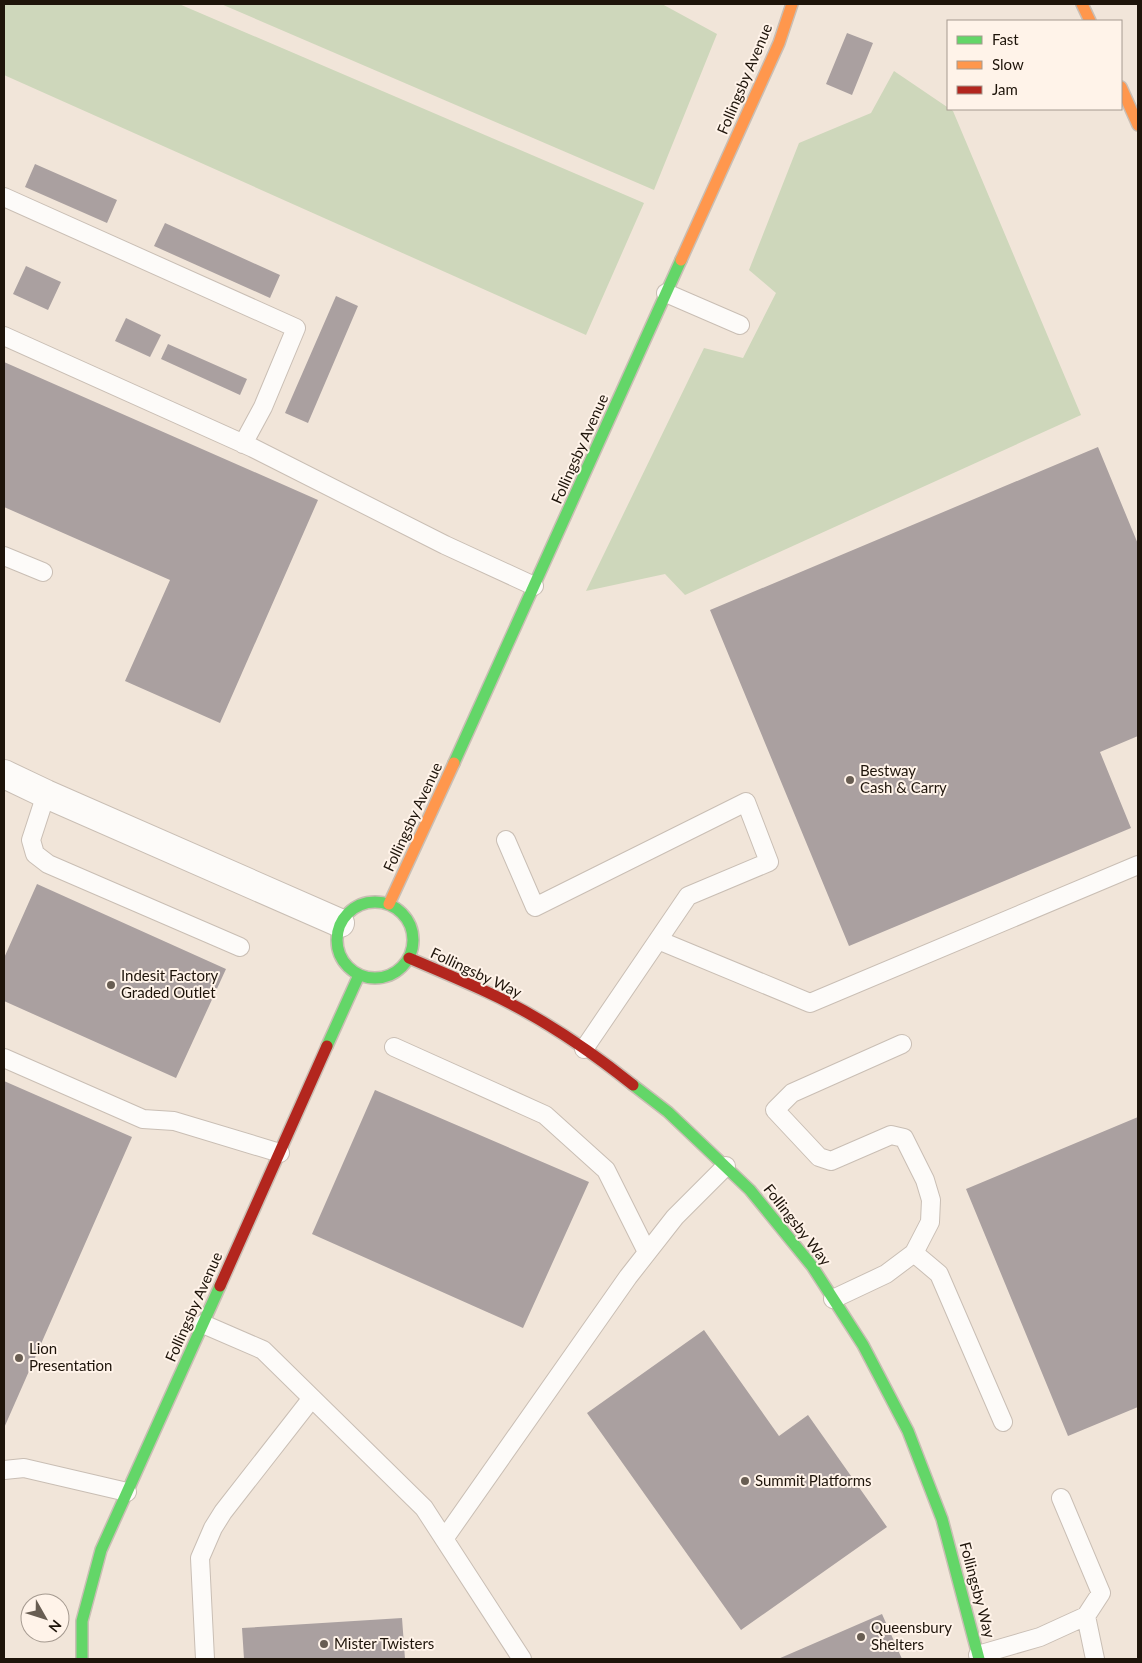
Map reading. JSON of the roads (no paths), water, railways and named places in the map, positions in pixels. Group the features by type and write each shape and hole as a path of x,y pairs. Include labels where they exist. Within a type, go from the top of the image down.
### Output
{"main road":[{"name":"Follingsby Avenue","path":"389,904 779,43 792,4"},
{"path":"1082,4 1090,20"},
{"path":"1122,89 1138,124"},
{"path":"376,901 389,904 403,912 411,925 414,939 409,958 403,967 390,975 375,978 360,975 349,968 340,956 336,940 340,923 347,913 360,904 376,901"},
{"name":"Follingsby Way","path":"409,958 488,992 548,1026 606,1063 668,1112 726,1166 750,1190 812,1266 863,1345 908,1431 942,1519 979,1657"},
{"name":"Follingsby Avenue","path":"82,1659 82,1620 100,1550 360,975"}],"street":[{"path":"4,774 340,923"}],"lane":[{"path":"4,197 296,328 263,407 243,444"},
{"path":"666,293 740,325"},
{"path":"4,336 243,444 445,545 534,586"},
{"path":"4,556 43,572"},
{"path":"46,794 31,840 35,854 48,864 240,947"},
{"path":"506,840 535,907 746,802 769,862 688,896 584,1049"},
{"path":"658,940 810,1003 1138,865"},
{"path":"833,1299 886,1274 914,1253 930,1222 932,1200 925,1180 904,1138 892,1135 830,1161 819,1157 775,1110 792,1093 902,1044"},
{"path":"394,1048 546,1115 606,1170 647,1252"},
{"path":"4,1058 143,1119 174,1122 280,1153"},
{"path":"444,1539 647,1252 675,1217 726,1166"},
{"path":"914,1253 938,1274 1003,1422"},
{"path":"203,1324 263,1350 424,1508 522,1659"},
{"path":"205,1659 200,1558 212,1528 312,1398"},
{"path":"4,1470 24,1468 126,1492"},
{"path":"979,1657 1040,1637 1086,1616 1101,1593 1061,1498"},
{"path":"1086,1616 1094,1659"}],"place":[{"name":"Bestway Cash & Carry","path":"850,780"},
{"name":"Indesit Factory Graded Outlet","path":"111,985"},
{"name":"Lion Presentation","path":"19,1358"},
{"name":"Summit Platforms","path":"745,1481"},
{"name":"Queensbury Shelters","path":"861,1637"},
{"name":"Mister Twisters","path":"324,1644"}]}
